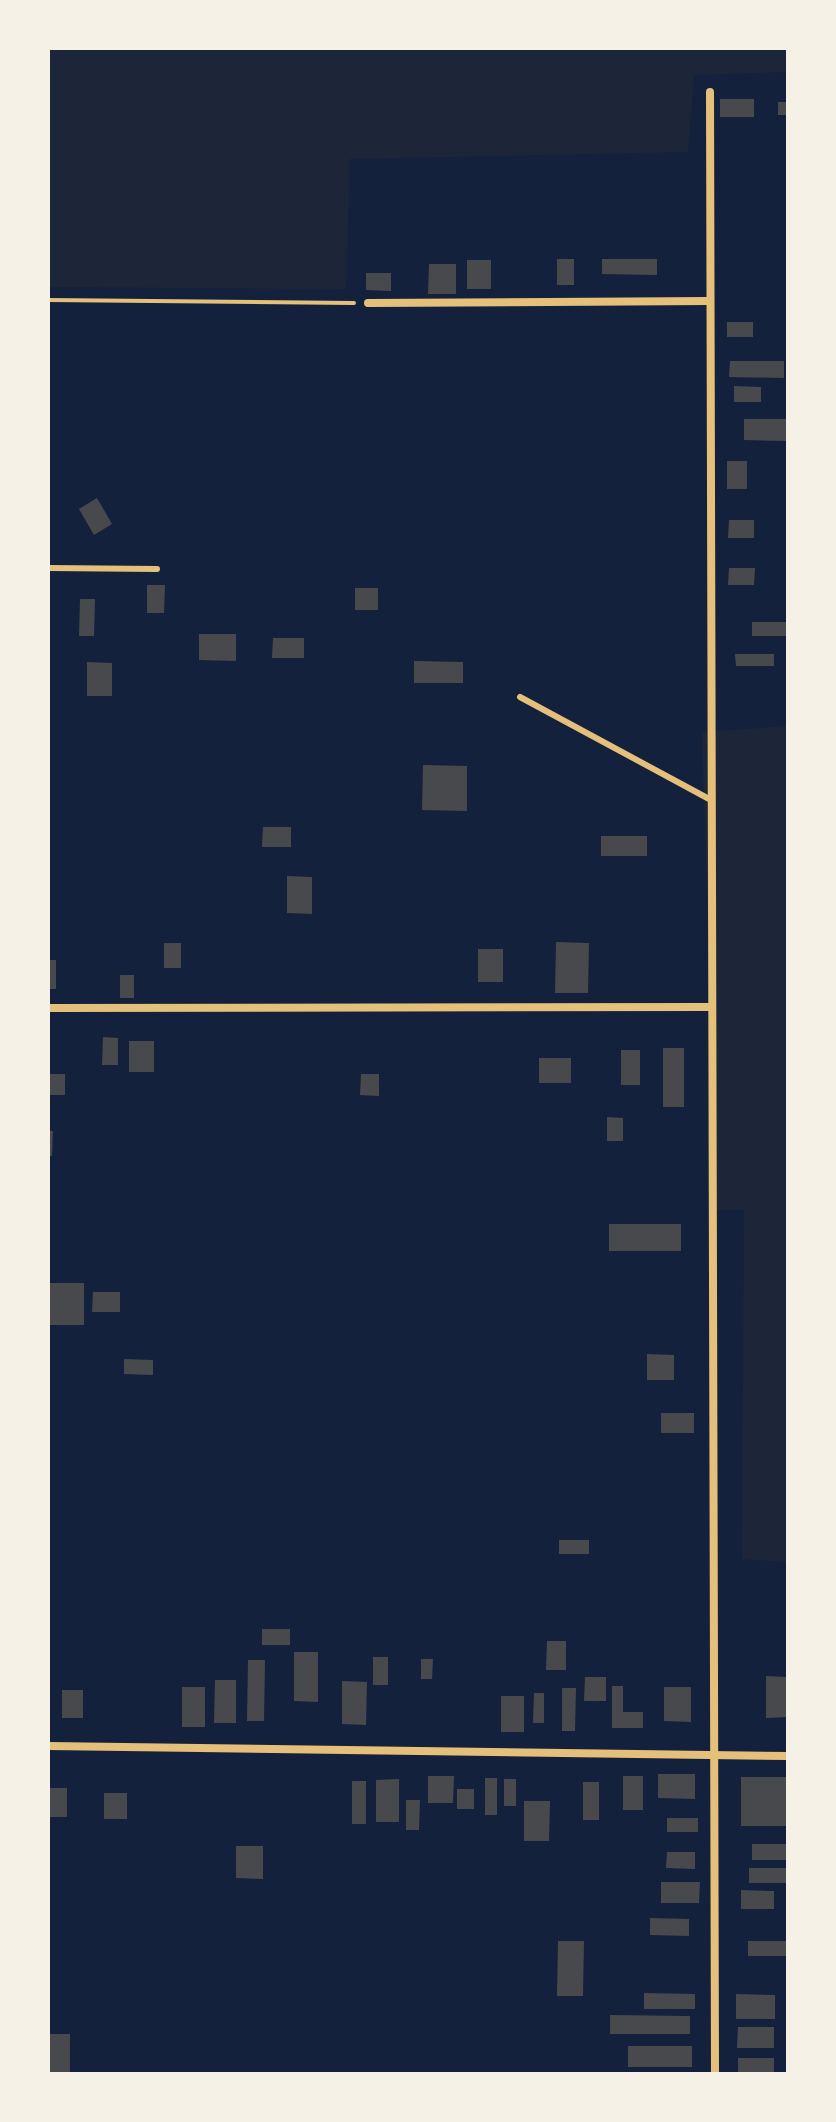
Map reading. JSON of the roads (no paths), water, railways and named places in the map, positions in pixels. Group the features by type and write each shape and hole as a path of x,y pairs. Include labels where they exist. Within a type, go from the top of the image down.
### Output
{"street":[{"path":"710,92 715,2074"},
{"path":"368,303 709,301"},
{"path":"48,1008 712,1007"},
{"path":"48,1746 788,1756"}],"lane":[{"path":"48,568 157,569"},
{"path":"520,697 711,800"}]}
